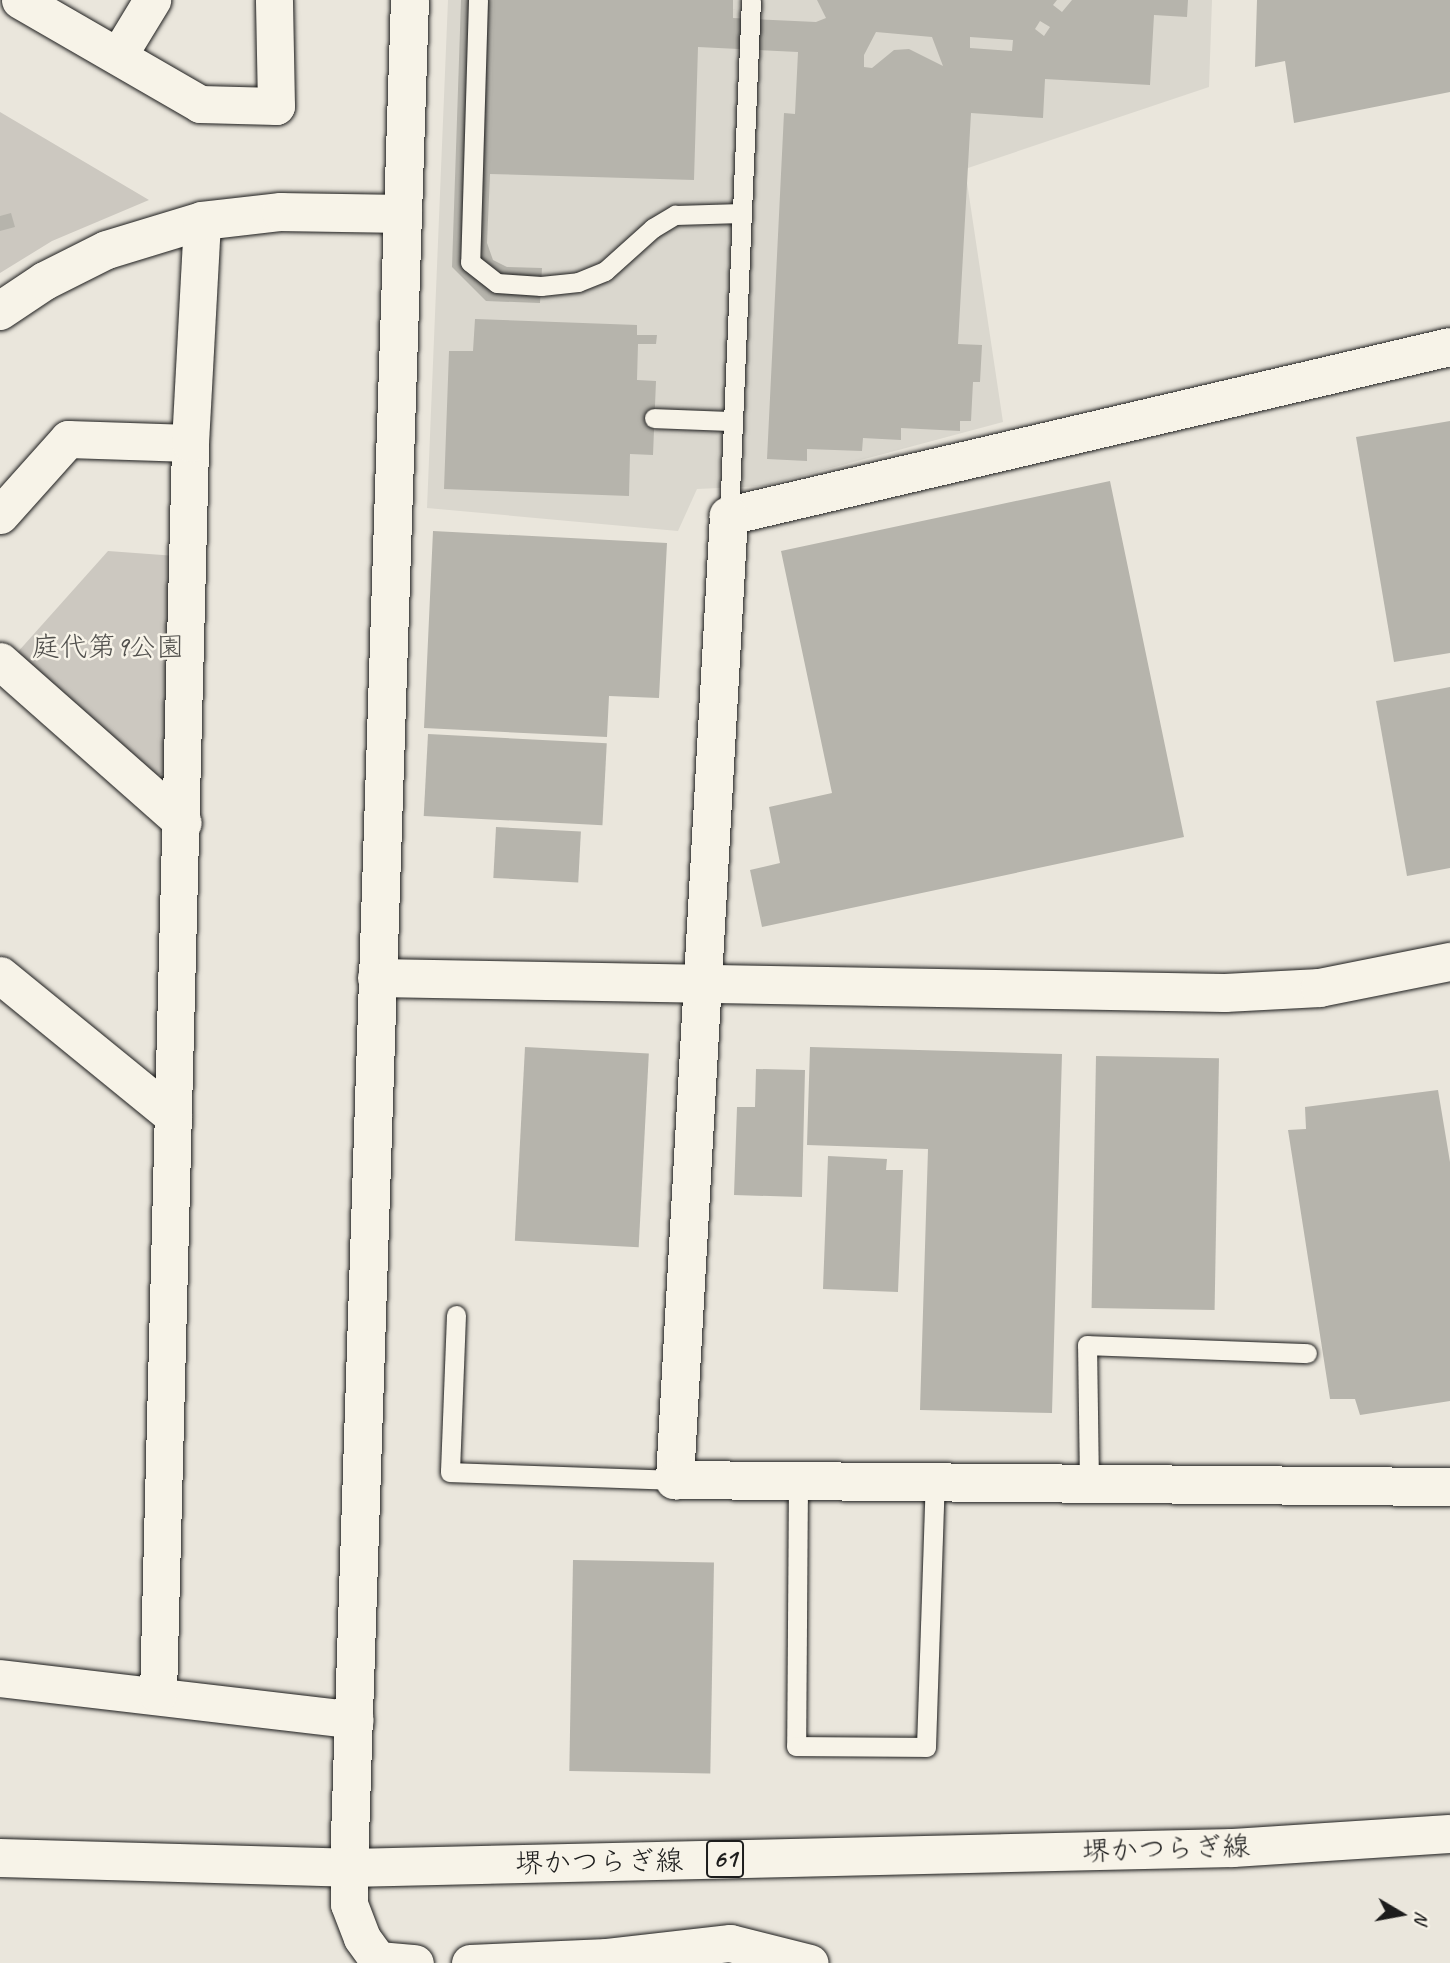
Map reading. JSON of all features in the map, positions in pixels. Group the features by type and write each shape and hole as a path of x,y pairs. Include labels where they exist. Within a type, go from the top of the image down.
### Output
{"street":[{"path":"20,0 200,103 276,106 274,0"},
{"path":"118,56 152,0"},
{"path":"410,0 349,1904 362,1938 382,1961 415,1963"},
{"path":"0,311 45,281 107,250 202,221 281,212 402,214"},
{"path":"158,1694 183,823 190,443 202,221"},
{"path":"1450,347 729,516 676,1479 1450,1487"},
{"path":"0,515 68,439 190,443"},
{"path":"0,661 183,823"},
{"path":"377,978 1225,993 1320,988 1450,962"},
{"path":"0,975 173,1116"},
{"path":"0,1678 158,1694 355,1720"},
{"name":"堺かつらぎ線","path":"0,1858 349,1868 1233,1848 1450,1834"},
{"path":"470,1963 607,1957 730,1943 810,1963"}],"lane":[{"path":"478,0 480,135 470,262 497,283 541,286 578,282 606,271 653,228 675,215 742,213"},
{"path":"729,516 751,0"},
{"path":"654,418 733,421"},
{"path":"456,1315 450,1472 676,1479"},
{"path":"1089,1484 1087,1345 1307,1353"},
{"path":"798,1481 796,1746 926,1747 935,1482"}],"shaded area":[{"path":"448,0 1212,0 1209,87 965,169 1003,422 764,486 697,489 678,531 427,508"}],"green space":[{"path":"0,112 149,200 52,241 0,273"},
{"name":"庭代第9公園","path":"108,551 176,556 164,773 159,775 154,775 16,654"}],"building":[{"path":"461,0 733,0 733,18 816,22 826,18 817,0 1057,0 1053,5 1062,12 1072,0 1188,0 1187,17 1154,15 1150,85 1045,79 1043,118 971,113 958,344 982,345 980,382 973,382 971,421 960,421 960,431 901,428 901,440 863,438 862,451 807,449 807,461 767,459 784,113 795,114 798,52 698,47 694,180 490,174 487,243 493,260 507,267 542,268 540,303 486,301 452,267","holes":["1040,21 1050,27 1044,36 1035,29","876,32 932,37 943,66 909,49 894,50 872,68 864,67 864,55","970,37 1013,40 1012,51 970,48"]},
{"path":"1257,0 1450,0 1450,92 1294,123 1285,61 1255,67"},
{"path":"11,213 15,227 0,231 0,216"},
{"path":"475,319 637,325 637,335 657,335 656,344 638,344 637,380 656,381 653,455 630,454 629,496 444,489 449,351 473,351"},
{"path":"1450,421 1450,653 1394,662 1356,437"},
{"path":"1110,481 1184,837 762,927 750,870 780,863 769,807 832,793 781,551"},
{"path":"433,531 667,543 659,698 609,696 607,737 424,728"},
{"path":"1450,687 1450,868 1407,876 1376,701"},
{"path":"428,734 607,743 602,825 424,816"},
{"path":"496,827 581,831 578,882 493,878"},
{"path":"525,1047 649,1053 639,1247 515,1241"},
{"path":"810,1047 1062,1054 1052,1413 920,1410 928,1149 807,1145"},
{"path":"1096,1056 1219,1058 1215,1310 1092,1308"},
{"path":"756,1069 805,1070 802,1197 734,1195 737,1107 755,1107"},
{"path":"1438,1090 1450,1162 1450,1401 1360,1415 1355,1399 1330,1399 1288,1130 1306,1129 1305,1107"},
{"path":"828,1156 887,1159 886,1170 903,1170 898,1292 823,1289"},
{"path":"573,1560 714,1562 710,1773 569,1771"}]}
